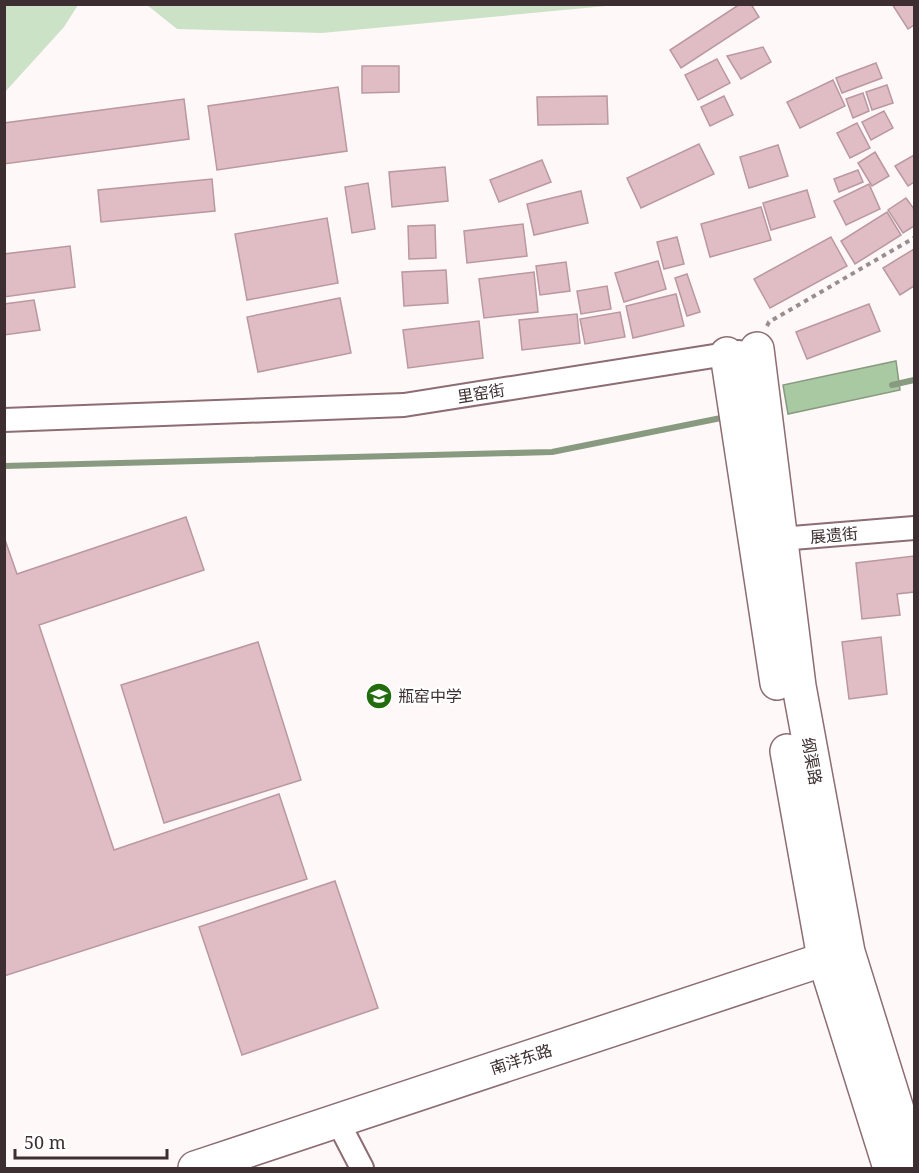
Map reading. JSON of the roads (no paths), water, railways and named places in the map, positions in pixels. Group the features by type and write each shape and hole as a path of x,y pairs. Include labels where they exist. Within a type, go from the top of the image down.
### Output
{"street":[{"name":"纲渠路","path":"742,351 768,541 798,686 839,966 890,1168"},
{"name":"里窑街","path":"4,420 404,405 742,351"},
{"name":"展遗街","path":"768,541 915,528"},
{"name":"纲渠路","path":"839,966 915,1164"},
{"name":"南洋东路","path":"195,1168 341,1129 839,966"},
{"name":"南洋东路","path":"254,1168 341,1129"},
{"path":"341,1129 362,1168"}],"waterway":[{"path":"892,385 914,380"},
{"path":"4,466 552,452 726,417"}],"place":[{"name":"瓶窑中学","path":"379,696"}]}
